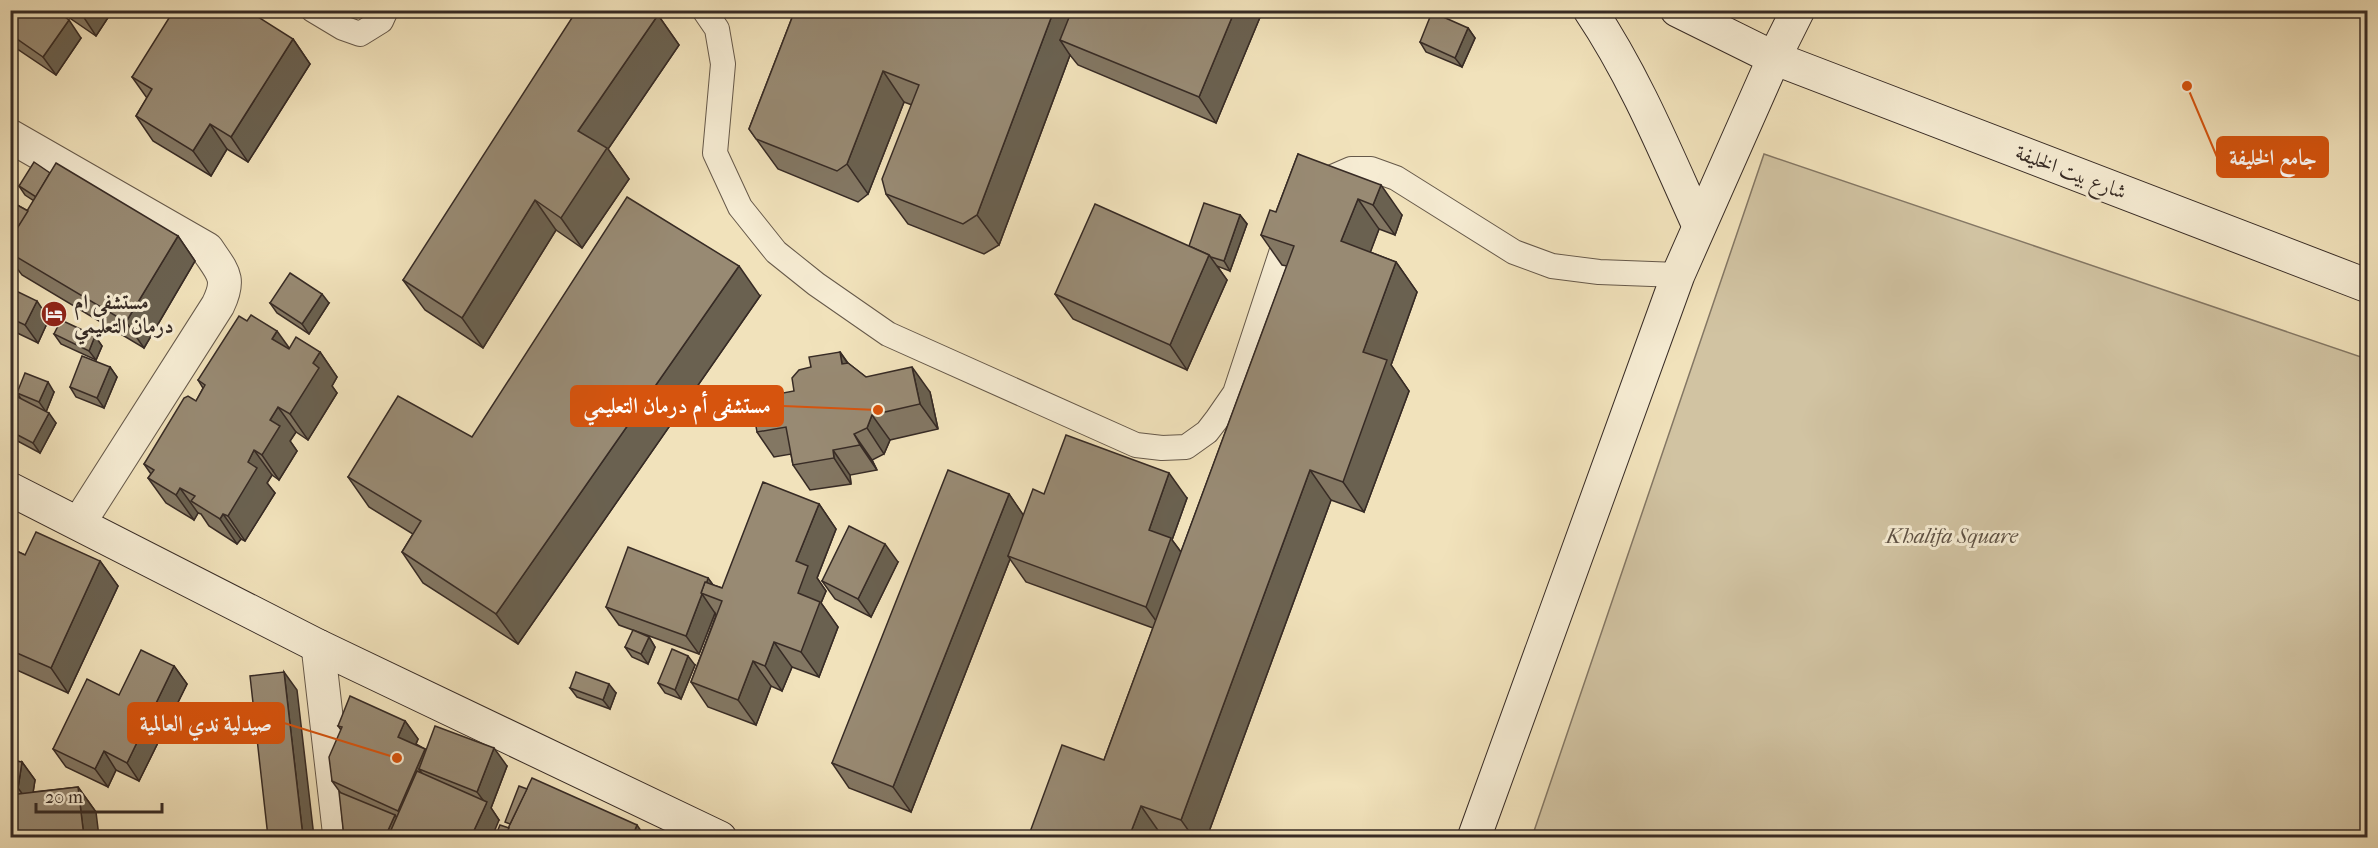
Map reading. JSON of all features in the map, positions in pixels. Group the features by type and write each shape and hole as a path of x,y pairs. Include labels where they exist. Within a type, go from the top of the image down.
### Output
{"street":[{"path":"1590,10 1637,93 1699,226"},
{"name":"شارع بيت الخليفة","path":"1677,10 1774,58 2367,286"},
{"path":"1474,837 1678,275 1774,58 1798,10"},
{"path":"10,136 207,249 223,272 226,288 218,305 79,524"},
{"path":"10,489 318,646 720,837"},
{"path":"318,646 340,837"}],"lane":[{"path":"313,10 343,28 360,34 381,21 386,10"},
{"path":"704,10 717,29 723,64 715,153 740,207 776,252 816,284 888,334 1136,445 1161,448 1186,447 1207,432 1235,393 1293,218 1315,184 1351,169 1371,170 1396,178 1514,252 1552,266 1599,272 1678,275"}],"green space":[{"name":"Khalifa Square","path":"1764,154 2367,359 2367,837 1532,837"}],"building":[{"path":"10,10 55,10 69,20 43,57 10,34"},
{"path":"174,10 247,10 293,39 231,137 210,124 193,151 136,116 152,89 132,77"},
{"path":"577,10 651,10 658,15 578,131 607,148 561,218 535,200 462,318 403,280"},
{"path":"795,10 1054,10 977,215 963,224 886,194 882,179 919,85 883,71 847,164 837,171 756,139 749,129"},
{"path":"1072,10 1235,10 1199,97 1060,40"},
{"path":"1432,12 1468,28 1455,58 1420,42"},
{"path":"1298,154 1381,185 1373,205 1358,199 1341,241 1396,262 1363,352 1387,360 1343,482 1310,470 1181,820 1141,806 1129,837 1046,837 1030,832 1062,745 1104,760 1294,246 1261,235 1270,210 1276,212"},
{"path":"34,162 50,173 36,197 19,186"},
{"path":"56,163 178,236 126,322 10,253 10,239"},
{"path":"627,197 739,266 496,614 402,552 421,521 348,477 398,396 472,437"},
{"path":"10,201 28,211 13,235 10,233"},
{"path":"1204,203 1240,215 1224,261 1189,246"},
{"path":"1095,204 1209,255 1170,345 1055,294"},
{"path":"290,273 322,294 302,324 270,303"},
{"path":"10,288 37,301 25,325 10,318"},
{"path":"251,315 277,331 272,339 289,349 296,337 320,352 313,363 319,368 290,414 278,407 270,420 280,426 262,455 254,450 248,462 257,468 228,516 223,514 220,519 191,501 195,496 180,488 176,495 148,478 154,470 144,464 184,398 188,396 196,401 205,385 198,380 239,316 247,321"},
{"path":"61,320 95,336 89,351 54,334"},
{"path":"840,352 842,364 848,363 866,377 912,367 920,404 872,415 867,428 854,434 860,445 833,450 834,458 793,465 786,427 757,432 751,399 794,391 792,378 799,370 811,367 809,357"},
{"path":"82,356 110,367 97,398 70,387"},
{"path":"25,373 48,382 39,402 17,393"},
{"path":"10,393 49,413 33,443 10,431"},
{"path":"1066,435 1169,473 1149,530 1171,538 1146,607 1008,556 1033,489 1044,494"},
{"path":"948,470 1009,494 893,787 832,763"},
{"path":"763,482 819,504 796,561 808,566 798,593 820,602 801,652 774,642 765,666 753,661 738,700 691,682 722,601 701,593 705,582 722,588"},
{"path":"849,526 885,544 858,599 822,581"},
{"path":"36,532 100,561 51,668 10,650 10,548 25,555"},
{"path":"628,547 708,578 686,636 606,607"},
{"path":"633,630 649,637 641,654 625,647"},
{"path":"672,649 688,656 675,690 658,683"},
{"path":"141,650 174,666 127,763 104,751 95,769 53,749 87,679 119,695"},
{"path":"284,672 303,837 268,837 250,676"},
{"path":"576,672 609,684 603,700 570,688"},
{"path":"350,696 405,721 398,737 425,749 398,811 332,781 329,757 342,727 338,726"},
{"path":"435,726 494,748 477,792 419,769"},
{"path":"10,760 22,762 18,788 10,787"},
{"path":"417,771 487,802 471,837 388,837"},
{"path":"532,778 637,825 632,837 504,837"},
{"path":"519,786 527,789 510,824 505,822"},
{"path":"78,787 84,837 10,837 10,795"},
{"path":"339,792 395,815 385,837 344,837"},
{"path":"500,825 509,828 504,837 495,837"}],"place":[{"name":"جامع الخليفة","path":"2187,86"},
{"name":"مستشفى ام درمان التعليمي","path":"54,314"},
{"name":"مستشفى أم درمان التعليمي","path":"878,410"},
{"name":"صيدلية ندي العالمية","path":"397,758"}]}
